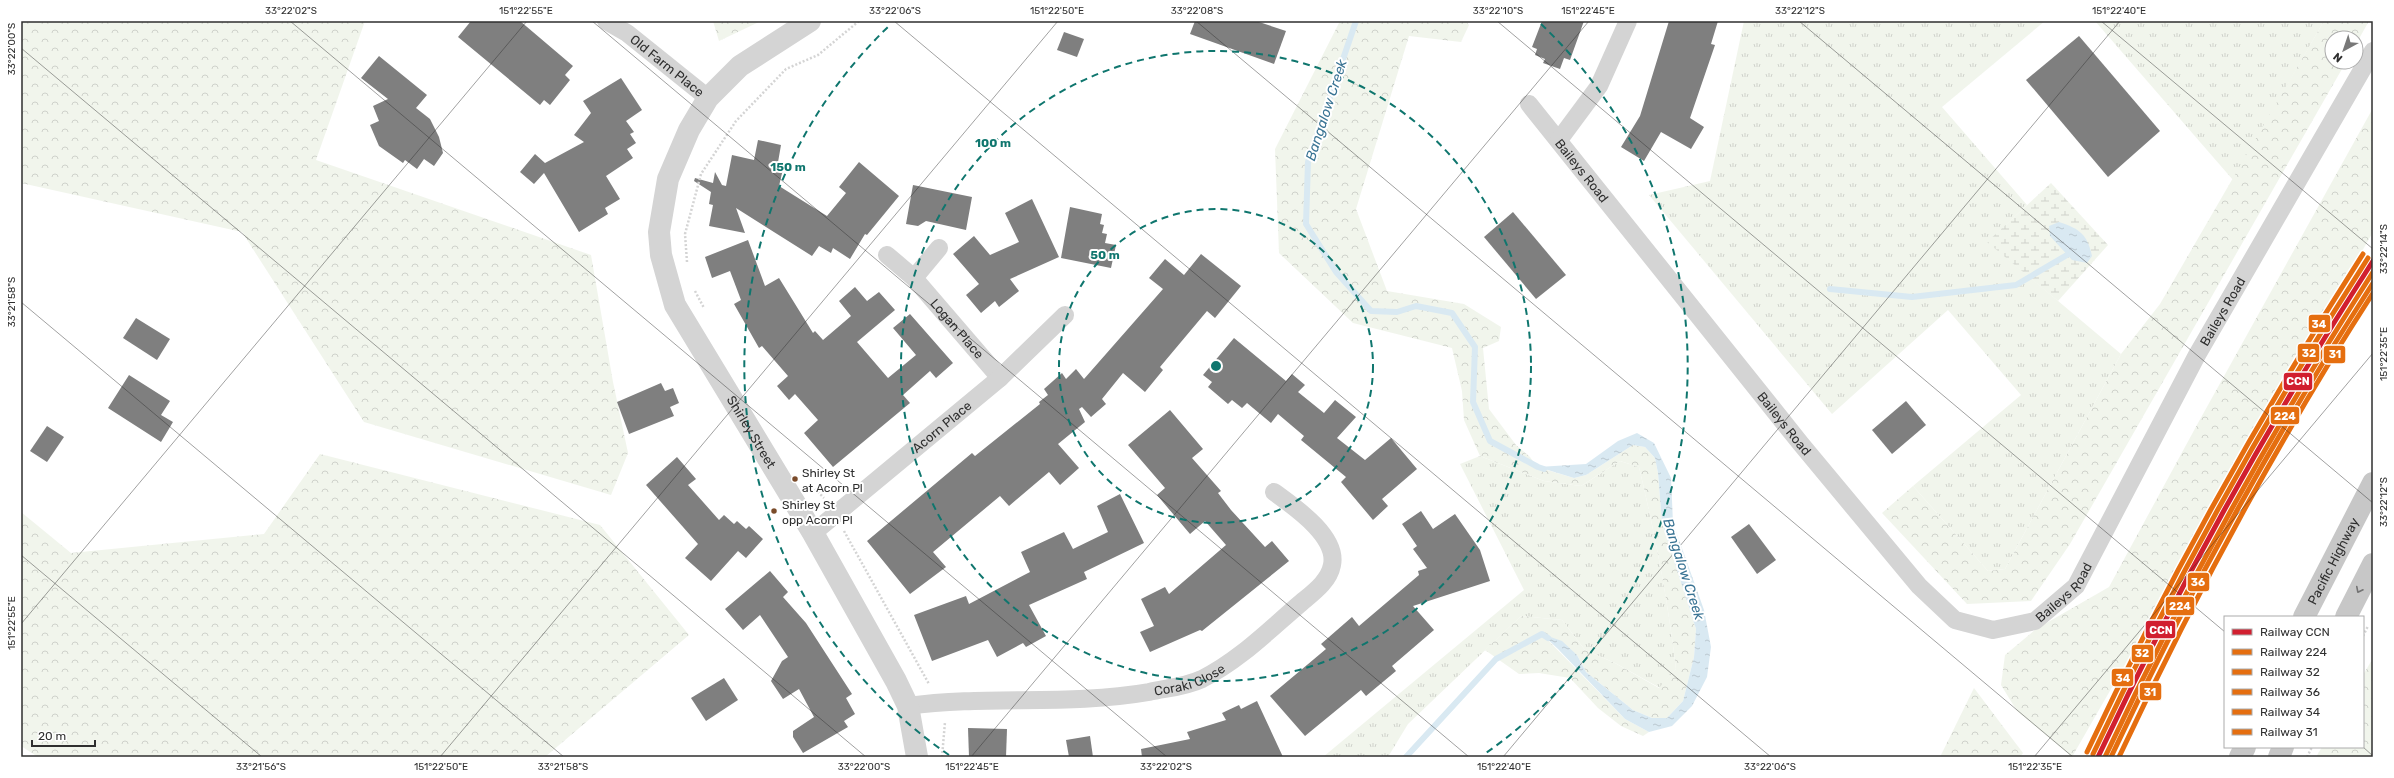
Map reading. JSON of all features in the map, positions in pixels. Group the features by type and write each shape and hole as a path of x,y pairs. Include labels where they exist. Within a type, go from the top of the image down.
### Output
{"main road":[{"name":"Pacific Highway","path":"2305,616 2373,483"},
{"path":"2347,616 2373,564"},
{"path":"2240,757 2244,748"},
{"path":"2278,757 2282,748"}],"street":[{"name":"Old Farm Place","path":"606,21 627,33 708,98"},
{"name":"Shirley Street","path":"810,21 740,66 708,98 689,130 668,179 659,232 666,279 675,305 813,532 908,706 917,757"},
{"path":"1559,140 1599,86 1628,21"},
{"name":"Baileys Road","path":"1529,104 1801,444 1919,586 1955,620 1993,630 2035,621 2076,586 2197,355 2373,51"},
{"path":"914,278 939,248"},
{"name":"Logan Place","path":"887,255 914,278 1000,378"},
{"name":"Acorn Place","path":"813,532 1000,378 1065,315"},
{"name":"Coraki Close","path":"908,706 938,701 1112,698 1189,684 1242,654 1312,594 1324,581 1333,564 1327,544 1313,523 1274,492"}],"path":[{"path":"687,270 685,234 701,174 736,121 786,69 818,55 859,21"},
{"path":"694,290 705,309"},
{"path":"810,485 825,499 834,514 938,701 945,723 942,757"},
{"path":"2307,757 2312,748"}],"green space":[{"path":"21,21 365,21 316,160 591,255 613,382 628,453 611,495 364,422 242,232 21,183"},
{"path":"713,21 761,21 719,41"},
{"path":"1340,21 1466,21 1469,25 1461,42 1409,36 1356,209 1387,291 1464,304 1501,327 1499,341 1483,348 1489,409 1516,445 1530,457 1537,467 1574,478 1586,475 1633,445 1645,447 1655,458 1658,473 1662,523 1696,629 1694,657 1683,701 1667,718 1652,718 1633,710 1586,672 1577,655 1543,635 1625,719 1649,732 1643,736 1621,726 1598,708 1570,678 1539,673 1519,674 1485,650 1521,616 1562,620 1585,650 1615,663 1659,688 1676,669 1660,568 1639,467 1620,461 1581,486 1544,481 1480,456 1464,420 1462,391 1452,348 1353,323 1279,253 1275,149"},
{"path":"1744,21 2045,21 1942,107 2027,205 1988,242 2121,354 2005,569 1988,571 1913,486 2021,395 1948,310 1832,414 1649,195 1710,181"},
{"path":"2095,21 2324,21 2233,180"},
{"path":"2324,21 2369,21 2364,30 2324,30 2324,70 2341,70 2070,544 2031,601 1967,604 1882,513 1913,486 1988,571 2005,569 2121,354 2160,304"},
{"path":"2373,108 2373,232 2072,757 2017,711 2001,685 2005,655 2036,629 2109,587 2198,423"},
{"path":"2051,183 2108,245 2058,301 1987,242"},
{"path":"320,454 600,525 689,635 545,757 38,757 21,746 21,512 71,553 264,534"},
{"path":"1480,456 1544,481 1581,486 1620,461 1639,467 1660,567 1676,669 1660,688 1615,663 1585,650 1562,620 1521,616 1408,724 1388,757 1323,757 1524,590 1460,464"},
{"path":"2373,658 2373,757 2316,757 2321,748 2364,748 2364,673"},
{"path":"1974,688 2023,753 2020,757 1940,757"}],"water":[{"path":"2059,222 2072,227 2082,233 2085,237 2092,256 2087,263 2072,260 2050,236 2049,226"},
{"path":"1637,433 1654,443 1671,478 1673,523 1704,610 1711,647 1707,677 1692,706 1672,726 1649,732 1625,719 1542,634 1562,641 1577,655 1586,672 1633,710 1652,718 1667,718 1683,701 1694,657 1696,629 1662,523 1658,473 1655,458 1645,447 1633,445 1586,475 1574,478 1538,467 1586,464 1618,441"}],"building":[{"path":"471,21 520,21 573,66 565,75 570,80 550,105 544,100 540,105 458,37"},
{"path":"1195,21 1256,21 1286,31 1274,64 1190,34"},
{"path":"1542,21 1584,21 1570,60 1564,58 1560,69 1543,63 1545,59 1535,55 1537,49 1532,47"},
{"path":"1669,21 1718,21 1711,44 1715,45 1690,118 1704,127 1691,149 1661,132 1644,161 1621,147 1640,116"},
{"path":"1064,32 1084,39 1077,57 1057,50"},
{"path":"2079,36 2160,131 2108,177 2026,80"},
{"path":"379,56 427,95 416,108 430,119 439,137 443,153 434,166 424,159 417,169 405,160 403,163 379,146 370,125 379,121 373,106 388,99 361,78"},
{"path":"621,78 642,110 626,121 634,132 630,134 636,143 627,149 633,158 606,176 620,199 605,208 608,214 579,232 544,173 534,184 520,172 535,154 545,163 584,142 574,135 591,113 583,101"},
{"path":"758,140 781,145 777,168 783,169 779,186 827,216 846,193 839,187 859,162 899,196 867,235 865,234 850,259 833,248 831,253 819,246 812,256 736,208 745,233 709,226 713,205 709,204 711,192 694,181 695,178 713,183 715,172 722,185 726,186 732,155 754,160"},
{"path":"913,185 972,197 966,230 926,221 918,226 906,224"},
{"path":"1032,199 1059,257 1010,279 1019,291 999,307 995,301 981,313 966,295 979,284 953,254 974,236 990,255 1019,242 1005,213"},
{"path":"1070,207 1102,214 1100,224 1104,225 1102,233 1107,234 1105,243 1116,245 1111,268 1061,258"},
{"path":"1513,212 1566,275 1536,299 1484,237"},
{"path":"748,240 765,286 779,278 813,333 815,331 823,340 851,316 839,301 855,287 867,301 879,292 895,310 857,342 888,378 916,355 893,328 910,314 953,363 936,378 930,371 903,395 910,403 833,467 804,433 818,420 795,394 789,400 777,386 788,376 762,346 759,348 734,304 741,300 730,271 712,278 705,257"},
{"path":"1201,254 1241,286 1215,318 1207,311 1160,367 1163,370 1145,392 1123,373 1102,399 1106,404 1091,417 1082,407 1079,409 1085,422 1058,444 1079,468 1060,485 1049,472 1009,506 1000,496 933,552 946,567 910,594 867,541 972,453 975,456 1040,404 1039,402 1048,395 1044,389 1062,373 1066,379 1076,369 1084,379 1163,289 1149,278 1165,259 1184,275"},
{"path":"136,318 170,339 157,360 123,338"},
{"path":"1234,338 1286,381 1292,374 1305,385 1298,392 1324,413 1335,400 1356,417 1337,438 1365,460 1391,438 1417,469 1382,499 1388,506 1373,520 1341,482 1346,477 1301,440 1304,436 1278,414 1271,423 1247,403 1242,408 1232,400 1228,404 1208,387 1212,382 1203,375"},
{"path":"129,375 170,401 161,415 173,422 161,442 108,408"},
{"path":"661,383 665,391 673,388 679,403 670,407 674,416 629,434 617,402"},
{"path":"1906,401 1926,425 1892,454 1872,430"},
{"path":"1170,410 1203,449 1192,458 1221,491 1218,493 1231,510 1265,547 1272,541 1289,561 1202,631 1200,630 1150,652 1140,632 1154,626 1141,599 1165,587 1169,594 1226,545 1205,521 1190,534 1157,495 1165,488 1128,445"},
{"path":"47,426 64,437 47,462 30,451"},
{"path":"677,457 696,479 688,485 719,520 724,515 734,524 737,521 746,529 749,526 763,539 746,558 738,551 711,581 685,558 698,544 646,485"},
{"path":"1120,494 1144,543 1084,572 1087,579 1029,605 1046,636 1026,647 1023,643 997,657 988,640 932,661 914,615 966,596 969,604 1030,572 1021,552 1064,532 1073,549 1108,532 1097,506"},
{"path":"1421,511 1433,529 1455,514 1480,550 1490,581 1413,606 1434,630 1392,666 1396,671 1366,696 1361,690 1305,736 1270,696 1326,649 1321,644 1352,617 1359,626 1419,575 1418,571 1427,568 1413,549 1417,546 1402,524"},
{"path":"1749,524 1776,560 1757,574 1731,537"},
{"path":"770,571 788,592 783,597 806,623 852,694 846,698 855,714 844,721 848,727 803,753 793,737 793,731 814,717 799,689 783,699 771,681 782,661 788,657 760,615 743,630 725,609"},
{"path":"724,678 738,700 706,721 691,698"},
{"path":"1257,701 1283,757 1142,757 1141,749 1190,739 1187,732 1226,720 1222,713 1239,705 1241,709"},
{"path":"968,728 1007,729 1006,757 969,757"},
{"path":"1090,736 1093,757 1069,757 1066,740"}],"waterway":[{"name":"Bangalow Creek","path":"1356,21 1308,162 1306,224 1336,272 1371,311 1397,312 1416,306 1452,313 1475,347 1473,402 1490,441 1544,469"},
{"path":"1830,289 1912,297 2016,285 2067,255"},
{"name":"Bangalow Creek","path":"1406,757 1496,659 1542,634 1548,638"}],"rail line":[{"name":"34","path":"2087,752 2150,624 2217,499 2288,376 2363,254"},
{"name":"32","path":"2093,754 2156,626 2222,502 2293,379 2368,258"},
{"name":"CCN","path":"2098,757 2161,629 2227,504 2298,382 2373,261"},
{"name":"224","path":"2105,757 2166,632 2231,510 2300,390 2373,272"},
{"name":"36","path":"2111,757 2171,635 2234,516 2302,398 2373,283"},
{"name":"31","path":"2119,757 2177,638 2238,521 2303,406 2373,293"}],"place":[{"name":"Shirley St at Acorn Pl","path":"795,479"},
{"name":"Shirley St opp Acorn Pl","path":"774,511"}]}
